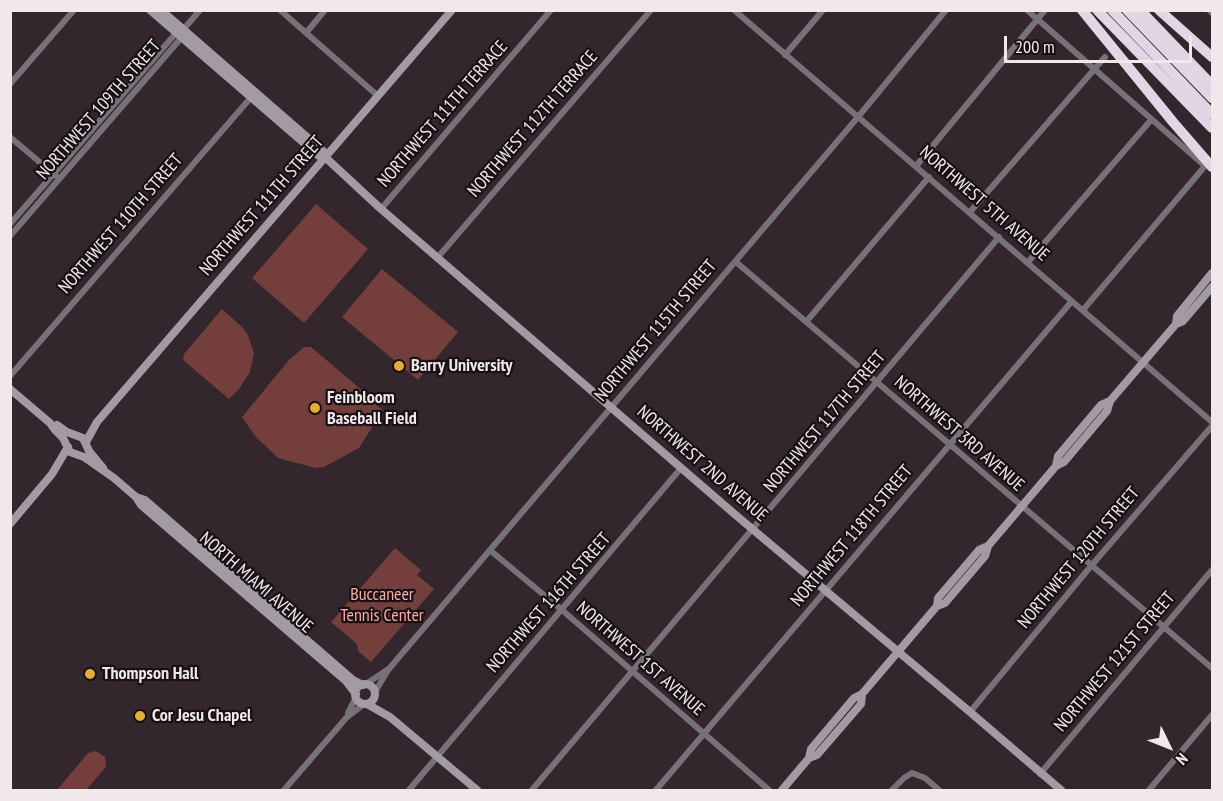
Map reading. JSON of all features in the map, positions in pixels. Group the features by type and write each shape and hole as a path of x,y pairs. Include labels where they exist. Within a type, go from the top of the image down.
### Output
{"highway":[{"path":"1082,10 1210,168"},
{"path":"1097,10 1212,128"},
{"path":"1112,10 1212,114"},
{"path":"1127,10 1212,98"},
{"path":"1140,10 1212,85"},
{"path":"1160,10 1212,57"}],"street":[{"path":"10,84 74,10"},
{"name":"NORTHWEST 2ND AVENUE","path":"150,10 323,151 325,157 381,209 753,530 1061,790"},
{"name":"NORTHWEST 2ND AVENUE","path":"161,10 180,33"},
{"name":"NORTHWEST 109TH STREET","path":"10,236 57,177 200,10"},
{"path":"280,10 378,96"},
{"path":"306,33 325,10"},
{"name":"NORTHWEST 111TH STREET","path":"86,443 97,422 452,10"},
{"name":"NORTHWEST 111TH TERRACE","path":"381,209 551,10"},
{"name":"NORTHWEST 112TH TERRACE","path":"438,257 651,10"},
{"name":"NORTHWEST 5TH AVENUE","path":"734,10 1144,361 1212,424"},
{"path":"785,55 823,10"},
{"name":"NORTHWEST 115TH STREET","path":"388,670 736,262 946,10"},
{"path":"1027,10 1151,120 1210,168 1083,310"},
{"path":"917,165 1045,10"},
{"path":"970,212 1105,57"},
{"name":"NORTHWEST 110TH STREET","path":"10,376 253,94"},
{"path":"1028,262 1151,120"},
{"path":"10,137 57,177"},
{"name":"NORTHWEST 109TH STREET","path":"11,224 57,177"},
{"path":"806,322 929,177"},
{"path":"11,224 17,229"},
{"name":"NORTHWEST 117TH STREET","path":"532,790 999,237"},
{"name":"NORTHWEST 3RD AVENUE","path":"736,262 1212,669"},
{"path":"1176,324 1177,315 1212,273"},
{"path":"782,790 809,758 817,755 861,704 862,694 937,606 945,603 985,556 988,546 1056,466 1058,456 1101,405 1110,401 1176,324 1183,321 1212,287"},
{"name":"NORTHWEST 118TH STREET","path":"656,790 1072,301"},
{"name":"NORTH MIAMI AVENUE","path":"10,389 51,423 72,450 94,465 103,468"},
{"name":"NORTHWEST 111TH STREET","path":"76,435 97,422"},
{"name":"NORTH MIAMI AVENUE","path":"51,423 76,435"},
{"name":"NORTHWEST 120TH STREET","path":"970,712 1212,424"},
{"path":"76,435 82,436 86,443 85,450 72,450 69,438 76,435"},
{"name":"NORTH MIAMI AVENUE","path":"86,443 103,468 136,497 141,505 199,550 279,620 350,684 356,695"},
{"path":"10,524 72,450"},
{"name":"NORTHWEST 116TH STREET","path":"409,790 681,468"},
{"name":"NORTHWEST 1ST AVENUE","path":"490,550 769,790"},
{"name":"NORTHWEST 121ST STREET","path":"1040,774 1212,570"},
{"name":"NORTH MIAMI AVENUE","path":"279,620 353,680 365,685"},
{"path":"347,717 359,687 388,670"},
{"path":"284,790 347,717 373,700 388,670"},
{"path":"365,685 373,687 390,717"},
{"path":"356,695 359,702 390,717 477,790"},
{"path":"1149,790 1212,715"},
{"path":"892,790 912,773 925,778 939,790"}],"green space":[{"path":"316,204 368,249 304,323 252,278"},
{"path":"382,269 458,332 418,380 342,317"},
{"path":"222,309 248,335 254,353 250,372 229,399 183,360 184,354"},
{"name":"Feinbloom Baseball Field","path":"304,347 311,347 383,410 359,448 324,467 316,468 278,458 255,436 242,417 289,360"},
{"name":"Buccaneer Tennis Center","path":"395,548 421,570 417,575 434,589 371,662 358,651 357,644 331,622"},
{"path":"96,751 105,757 106,767 86,790 57,790 88,753"}],"place":[{"name":"Barry University","path":"399,366"},
{"name":"Feinbloom Baseball Field","path":"315,408"},
{"name":"Thompson Hall","path":"90,674"},
{"name":"Cor Jesu Chapel","path":"140,716"}]}
